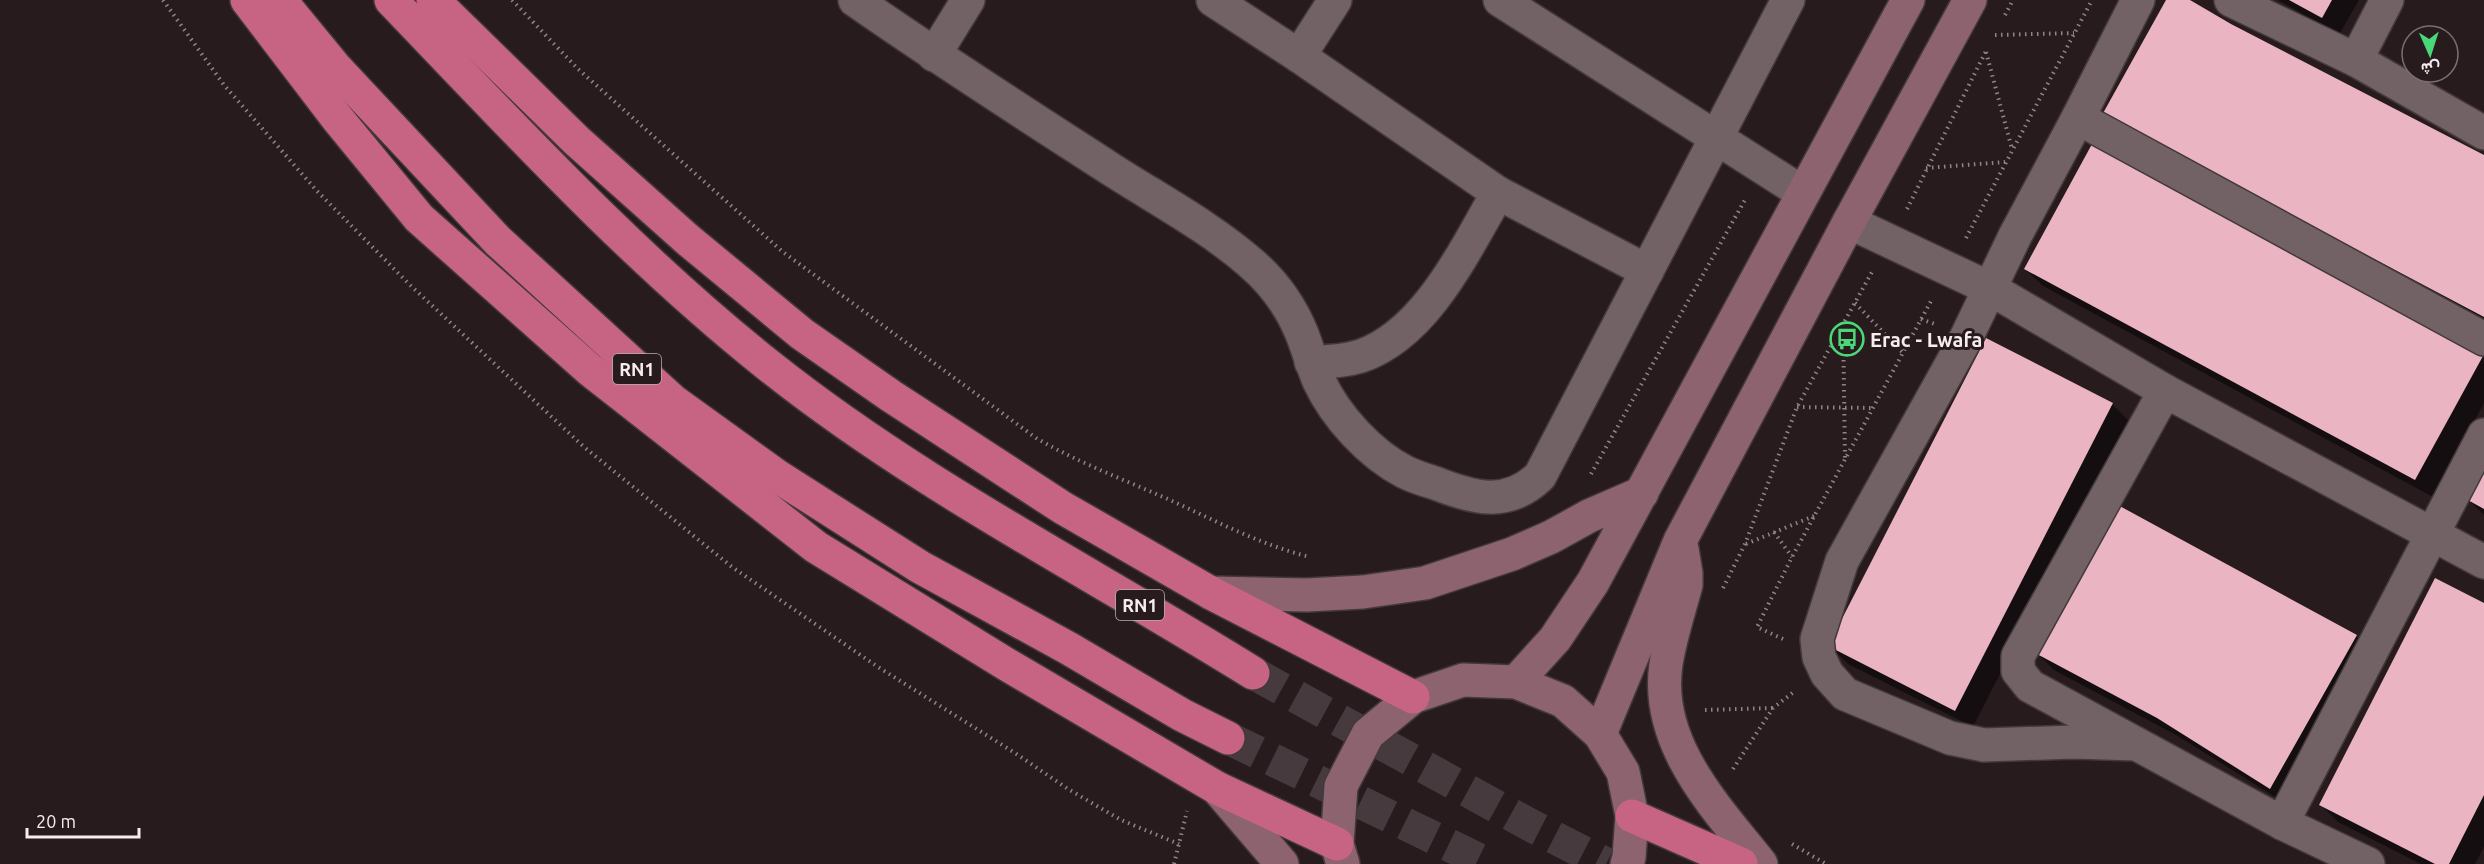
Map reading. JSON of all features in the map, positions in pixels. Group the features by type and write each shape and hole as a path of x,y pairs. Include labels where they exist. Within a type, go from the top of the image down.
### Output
{"highway":[{"path":"247,0 337,118 419,218 590,370 816,547 1006,664 1206,782 1340,854"},
{"name":"RN1","path":"280,0 335,67 498,241 673,401 777,476 920,567 1068,648 1182,715 1228,738"},
{"name":"RN1","path":"391,0 561,177 669,280 768,366 905,464 1253,673"},
{"path":"433,0 577,141 688,240 802,334 891,396 1063,508 1211,593 1413,697"},
{"path":"1632,816 1741,864"}],"main road":[{"path":"1516,682 1571,617 1593,582 1908,0"},
{"path":"1600,734 1680,541 1970,0"},
{"path":"1211,593 1318,595 1363,592 1425,583 1512,554 1642,493"},
{"path":"1680,541 1686,585 1666,665 1667,712 1684,759 1701,791 1761,864"},
{"path":"1340,854 1341,786 1368,734 1413,697 1463,680 1516,682 1563,701 1600,734 1623,772 1632,816 1627,864"},
{"path":"1206,782 1282,864"}],"street":[{"path":"855,0 934,55 1224,242 1252,264 1272,283 1289,308 1302,334 1311,362 1332,402 1345,420 1381,456 1405,472 1469,496 1488,498 1517,492 1530,486 1540,476 1788,0"},
{"path":"934,55 968,0"},
{"path":"1213,0 1299,56 1498,193 1647,271"},
{"path":"1299,56 1335,0"},
{"path":"1500,0 1803,193"},
{"path":"2136,744 2074,742 1984,745 1950,738 1845,694 1835,685 1823,667 1817,639 1842,561 1966,338 1989,288 2138,0"},
{"path":"2231,0 2356,60 2484,133"},
{"path":"2356,60 2387,0"},
{"path":"2078,118 2484,339"},
{"path":"1311,362 1340,361 1360,356 1395,339 1420,315 1448,277 1498,193"},
{"path":"1849,222 1989,288 2165,391 2484,562"},
{"path":"2165,391 2018,656 2017,663 2022,679 2030,686 2282,823 2368,864"},
{"path":"2282,823 2484,435"}],"path":[{"path":"163,0 224,85 317,191 410,285 584,447 732,567 878,667 1068,789 1121,820 1179,844"},
{"path":"512,0 578,69 783,252 1036,438 1066,456 1251,537 1284,551 1315,558"},
{"path":"2004,18 2013,0"},
{"path":"1963,243 2092,0"},
{"path":"1914,213 1906,208 1999,27"},
{"path":"1995,36 2074,33"},
{"path":"1986,51 2012,149"},
{"path":"1926,168 2006,162"},
{"path":"1589,479 1763,169"},
{"path":"1720,593 1745,544 1797,407 1874,269"},
{"path":"1789,642 1757,627 1792,557 1933,298"},
{"path":"1855,303 1903,353"},
{"path":"1843,323 1845,459"},
{"path":"1797,407 1873,408"},
{"path":"1745,544 1814,516"},
{"path":"1774,532 1792,557"},
{"path":"1730,772 1773,708 1823,667"},
{"path":"1702,710 1773,708"},
{"path":"1174,864 1179,844 1206,782"}],"building":[{"path":"2166,0 2190,0 2231,24 2484,155 2484,317 2102,115"},
{"path":"2289,0 2332,0 2322,18"},
{"path":"2092,144 2483,356 2415,480 2024,269"},
{"path":"1986,338 2113,403 1955,711 1828,646"},
{"path":"2484,467 2484,509 2466,499"},
{"path":"2116,504 2357,635 2270,789 2157,718 2035,653"},
{"path":"2435,578 2484,603 2484,795 2449,864 2435,864 2319,805"}],"tunnel":[{"path":"1253,673 1606,864"},
{"path":"1228,738 1488,864"}],"place":[{"name":"Erac - Lwafa","path":"1847,339"}]}
